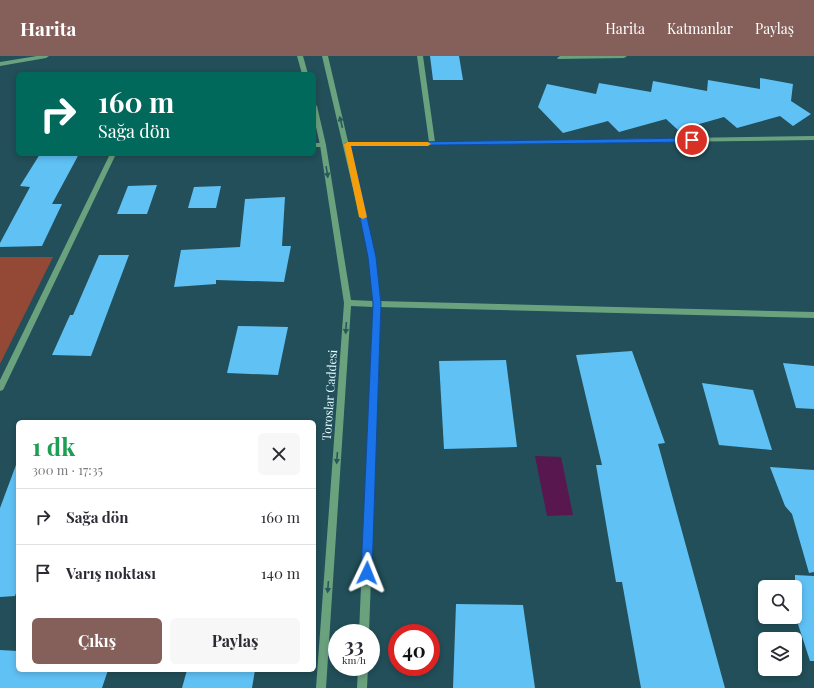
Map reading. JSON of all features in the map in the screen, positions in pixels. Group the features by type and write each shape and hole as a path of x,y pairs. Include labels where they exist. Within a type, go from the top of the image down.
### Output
{"street":[{"path":"0,64 46,56"},
{"path":"300,56 304,72"},
{"path":"325,56 347,144 372,257 377,304 364,624"},
{"path":"420,56 432,144"},
{"path":"560,58 624,56"},
{"name":"Toroslar Caddesi","path":"316,115 323,145 348,303 321,688"},
{"path":"347,144 814,138"},
{"path":"316,145 323,145"},
{"path":"0,388 112,156"},
{"path":"348,303 814,315"},
{"path":"362,688 363,676"}],"shaded area":[{"path":"0,257 53,257 0,364"},
{"path":"535,456 561,457 573,515 547,516"}],"building":[{"path":"430,56 459,56 463,80 433,80"},
{"path":"760,78 793,84 791,101 811,114 793,126 780,116 737,128 724,117 678,130 666,119 619,132 608,121 563,133 538,107 547,84 596,94 599,83 651,92 653,81 707,91 708,80 760,89"},
{"path":"39,156 78,156 52,204 62,204 42,246 0,247 0,243 30,187 20,186"},
{"path":"157,185 147,214 117,214 128,186"},
{"path":"221,186 216,208 188,208 194,187"},
{"path":"285,197 282,246 291,246 284,282 216,280 216,284 174,287 181,250 240,247 245,199"},
{"path":"99,255 129,255 91,356 52,355 70,315 73,315"},
{"path":"238,326 288,327 278,375 227,373"},
{"path":"632,351 665,443 658,444 725,688 641,688 622,582 616,582 596,465 602,465 576,355"},
{"path":"506,360 517,447 444,449 439,361"},
{"path":"783,363 814,366 814,409 796,408"},
{"path":"702,383 753,390 772,450 719,445"},
{"path":"16,465 15,596 0,597 0,508"},
{"path":"770,467 814,470 814,572 809,573 792,514 785,506"},
{"path":"795,575 814,576 814,661 810,661 802,632 801,632 798,624 802,624 802,580 795,580"},
{"path":"456,604 523,605 535,688 453,688"},
{"path":"0,650 16,651 16,672 107,672 102,688 0,688"},
{"path":"186,672 255,672 252,688 182,688"}],"slow traffic":[{"path":"363,217 347,144 428,144"}],"route":[{"path":"367,573 377,304 372,257 347,144 692,140"}]}
